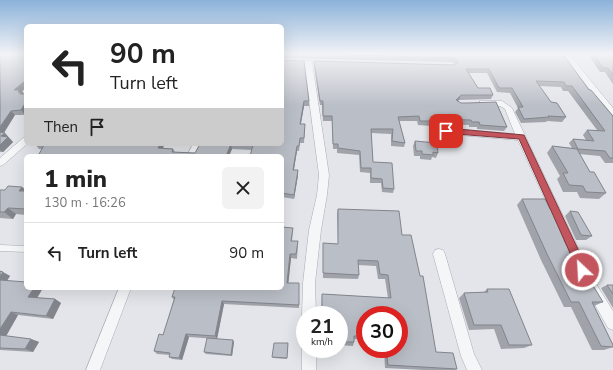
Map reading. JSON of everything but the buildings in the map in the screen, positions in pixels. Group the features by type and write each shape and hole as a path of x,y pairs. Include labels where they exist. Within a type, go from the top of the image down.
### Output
{"street":[{"path":"309,71 324,175 322,195 315,230 309,283 309,306"},
{"path":"579,71 613,113"},
{"path":"473,103 502,104 508,108 589,283 613,324"},
{"path":"446,131 521,137"},
{"path":"0,163 24,142"},
{"path":"439,254 468,356 475,370"},
{"path":"93,370 124,290"},
{"path":"309,358 309,370"}],"lane":[{"path":"0,248 24,249"}],"route":[{"path":"446,131 521,137 582,270"}]}
